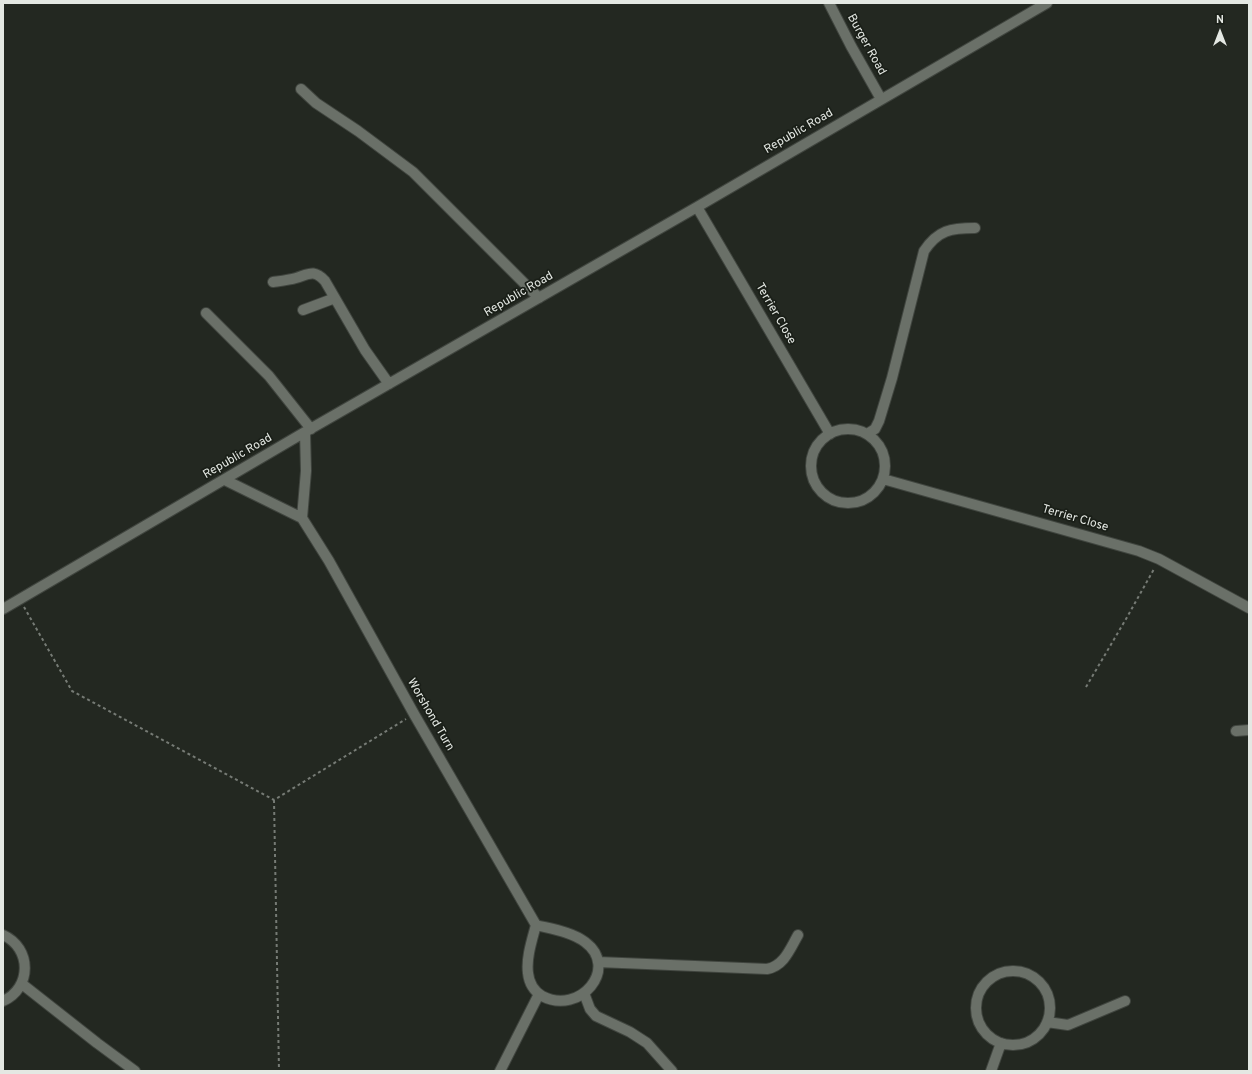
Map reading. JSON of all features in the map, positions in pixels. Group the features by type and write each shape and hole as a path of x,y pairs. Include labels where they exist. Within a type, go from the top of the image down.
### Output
{"street":[{"name":"Burger Road","path":"829,3 881,99"},
{"name":"Republic Road","path":"3,609 1048,3"},
{"path":"301,89 316,103 362,134 413,172 539,298"},
{"name":"Terrier Close","path":"697,207 830,434"},
{"path":"867,434 875,429 879,421 892,378 924,251 934,238 945,231 975,228"},
{"path":"273,282 312,273 319,274 325,281 365,350 389,384"},
{"path":"303,310 335,298"},
{"path":"206,313 269,376 308,431 302,518 225,480"},
{"path":"846,430 859,431 867,434 877,443 883,454 885,466 883,479 880,486 872,495 858,502 842,503 824,495 816,486 813,479 811,463 818,445 830,434 846,430"},
{"name":"Terrier Close","path":"883,479 1082,534 1160,559 1249,608"},
{"name":"Worshond Turn","path":"302,518 329,561 414,714 536,925"},
{"path":"1236,731 1249,730"},
{"path":"536,925 566,933 585,942 594,950 598,962 597,974 594,981 584,994 562,1002 550,1000 539,994 532,986 528,974 528,962 536,925"},
{"path":"3,935 13,941 22,954 25,969 22,984 15,994 3,1001"},
{"path":"598,962 767,969 775,967 782,961 798,936"},
{"path":"1004,972 1015,972 1035,978 1042,986 1050,1005 1047,1022 1040,1034 1031,1040 1016,1045 1001,1043 991,1038 978,1022 976,1012 980,991 986,983 995,976 1004,972"},
{"path":"22,984 135,1071"},
{"path":"500,1071 539,994"},
{"path":"584,994 590,1009 596,1016 647,1042 672,1071"},
{"path":"1047,1022 1068,1025 1125,1001"},
{"path":"991,1071 1001,1043"}],"path":[{"path":"1086,687 1130,614 1160,559"},
{"path":"19,599 72,691 274,800"},
{"path":"274,800 414,714"},
{"path":"274,800 279,1071"}]}
